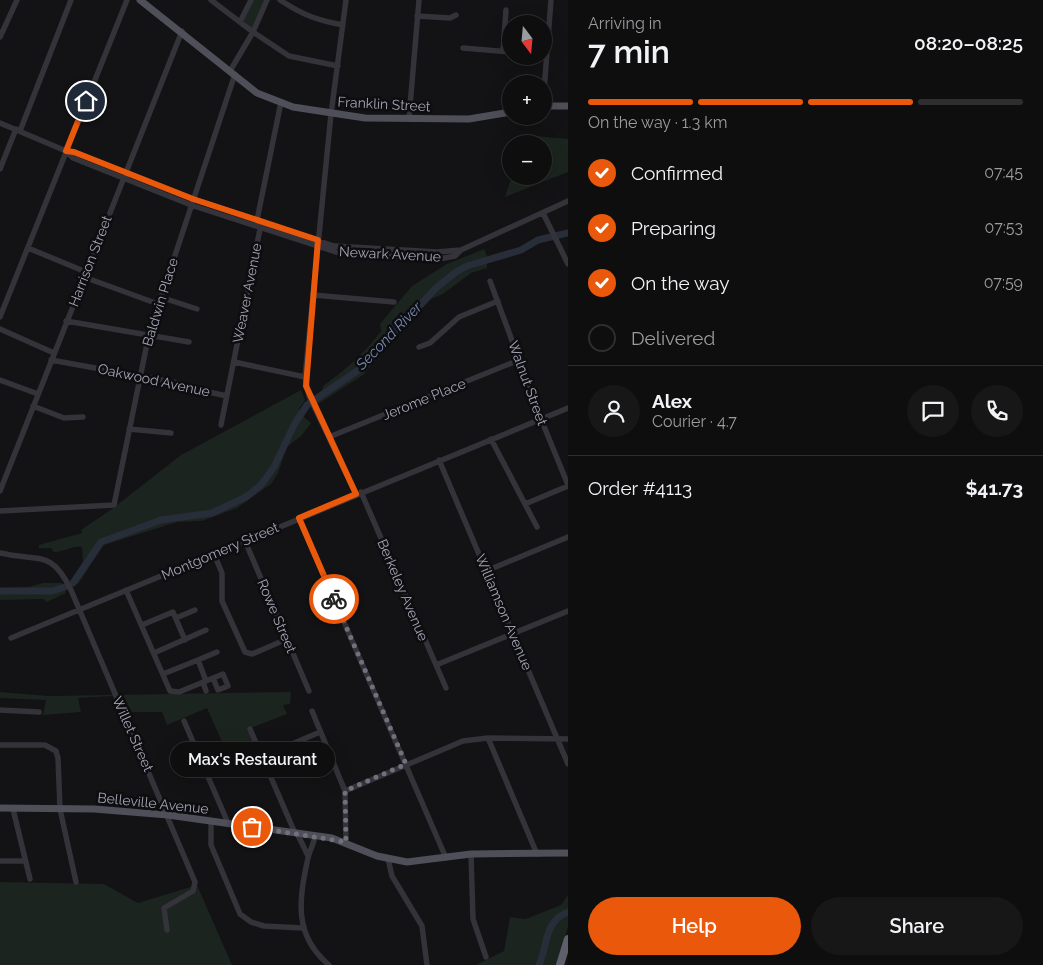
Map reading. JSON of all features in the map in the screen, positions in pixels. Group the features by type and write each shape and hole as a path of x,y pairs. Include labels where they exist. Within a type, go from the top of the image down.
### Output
{"highway":[{"path":"560,965 568,940"}],"main road":[{"name":"Franklin Street","path":"140,0 182,31 257,92 280,102 331,114 365,118 482,119 502,114"},
{"path":"552,106 568,106"},
{"name":"Belleville Avenue","path":"0,808 168,815 315,836 346,842 388,859 417,862 471,854 568,853"}],"street":[{"path":"0,37 17,0"},
{"path":"0,169 71,0"},
{"path":"0,317 127,0"},
{"path":"211,0 289,56 338,66"},
{"path":"240,22 251,0"},
{"name":"Baldwin Place","path":"0,511 114,505 149,334 160,297 193,199 232,72 267,0"},
{"path":"280,0 304,15 317,20 343,25"},
{"name":"Berkeley Avenue","path":"346,0 331,114 305,377 306,386 329,437 359,493 446,688"},
{"path":"408,118 419,0"},
{"path":"549,15 551,0"},
{"path":"506,10 506,15"},
{"path":"417,16 450,18 456,15"},
{"name":"Harrison Street","path":"0,491 123,175 182,31"},
{"path":"463,48 502,51"},
{"path":"257,220 280,102"},
{"name":"Newark Avenue","path":"0,123 66,151 73,158 257,220 318,243"},
{"name":"Newark Avenue","path":"123,175 190,205 260,228 336,247 437,252 461,250 568,201"},
{"path":"543,213 568,264"},
{"name":"Weaver Avenue","path":"221,425 260,228 257,220"},
{"path":"28,248 158,304"},
{"name":"Walnut Street","path":"490,281 568,486"},
{"path":"313,295 394,302"},
{"path":"160,297 197,309"},
{"path":"419,347 430,343 459,317 498,301"},
{"path":"66,321 189,342"},
{"path":"0,330 54,353"},
{"name":"Oakwood Avenue","path":"51,360 140,376 226,396"},
{"name":"Jerome Place","path":"329,437 519,360"},
{"path":"234,362 305,377"},
{"path":"0,380 38,394"},
{"path":"33,406 64,418 75,419 83,417"},
{"name":"Montgomery Street","path":"11,638 568,408"},
{"path":"129,429 171,433"},
{"path":"491,440 537,527"},
{"name":"Williamson Avenue","path":"439,460 568,764"},
{"path":"525,504 568,486"},
{"path":"299,518 446,858"},
{"path":"486,571 568,536"},
{"name":"Rowe Street","path":"245,541 309,691"},
{"name":"Willet Street","path":"0,552 50,561 60,569 71,590 195,882 193,891 164,908 167,930"},
{"path":"214,554 222,573 222,601 234,630 248,654 287,639"},
{"path":"126,590 170,691 179,692 213,678"},
{"path":"176,618 194,610"},
{"path":"436,665 568,611"},
{"path":"142,625 173,612 185,640"},
{"path":"154,653 206,630"},
{"path":"163,674 217,652"},
{"path":"198,660 206,691"},
{"path":"0,710 39,712"},
{"path":"312,711 345,791 346,842"},
{"path":"184,721 228,823"},
{"path":"250,729 308,856"},
{"path":"262,757 320,732"},
{"path":"488,738 537,854"},
{"path":"345,791 457,743 488,738 568,739"},
{"path":"0,745 45,745 56,751 58,758 60,809 76,882"},
{"path":"12,809 30,879"},
{"path":"211,821 211,846 240,914 250,922 264,926 302,928"},
{"path":"315,836 308,856 300,910 302,928 309,944 325,964"},
{"path":"471,854 474,919 486,956"},
{"path":"388,859 392,876 422,926 427,965"},
{"path":"0,861 25,860"}],"shaded area":[{"path":"253,0 264,0 252,29 243,20"},
{"path":"552,138 568,139 568,172 552,178"},
{"path":"509,185 535,185 505,197"},
{"path":"484,249 487,256 487,268 471,273 443,294 431,299 405,325 363,375 318,404 314,396 322,391 323,386 368,347 381,331 380,324 412,286 447,264"},
{"path":"301,390 305,400 299,409 311,423 302,435 287,447 278,473 271,484 237,508 202,521 177,522 104,545 78,584 74,585 71,580 83,562 82,547 54,552 51,548 39,548 39,545 82,533 81,530 112,509 181,455"},
{"path":"43,583 62,583 66,593 47,602 43,599 0,600 0,588 29,587"},
{"path":"0,692 48,696 291,692 290,704 283,705 287,714 248,729 253,742 227,753 207,708 167,725 162,712 123,712 113,696 78,698 81,712 43,715 46,700 0,698"},
{"path":"0,882 104,884 138,903 197,885 232,965 0,965"},
{"path":"568,895 568,927 557,965 476,965 504,951 510,917 526,919 561,905"}],"waterway":[{"name":"Second River","path":"73,583 101,542 161,520 212,513 246,497 261,485 274,467 295,423 307,405 360,369 436,288 456,272 467,266 521,250 538,240 568,233"},
{"name":"Second River","path":"0,591 52,591 65,587"},
{"path":"539,965 551,927 560,916 568,912"}],"way so far":[{"path":"252,827 332,838 346,842 345,791 406,764 334,599"}],"place":[{"name":"Max's Restaurant","path":"252,827"}],"route":[{"path":"86,101 66,151 74,152 193,199 318,240 305,377 306,386 356,494 299,518 334,599"}]}
